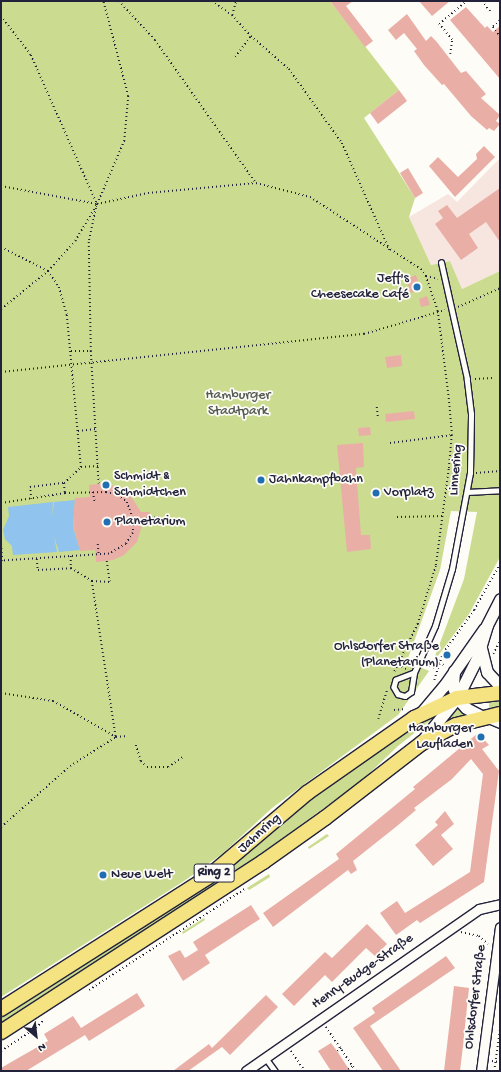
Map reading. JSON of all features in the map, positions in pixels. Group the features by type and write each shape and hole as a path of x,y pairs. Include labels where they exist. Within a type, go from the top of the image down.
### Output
{"main road":[{"name":"Ring 2","path":"457,698 500,693"},
{"name":"Jahnring","path":"1,1009 208,877 307,793 409,713 457,698"},
{"name":"Ring 2","path":"414,748 448,729 483,717 500,714"},
{"name":"Jahnring","path":"1,1032 231,884 325,818 414,748"}],"street":[{"path":"414,748 457,698 481,647 487,626 500,599"},
{"path":"409,713 428,706 466,652 487,626"},
{"path":"481,647 487,672 500,686"},
{"path":"454,671 453,687 457,698 466,708 483,717 500,723"},
{"name":"Henry-Budge-Straße","path":"246,1071 479,909 500,904"},
{"name":"Ohlsdorfer Straße","path":"482,1071 500,927"}],"lane":[{"name":"Linnering","path":"414,673 396,680 394,687 396,693 401,696 409,694 414,673 435,626 452,569 470,473 471,414 467,379 441,263"},
{"path":"467,492 500,490"},
{"path":"265,1057 275,1071"}],"path":[{"path":"1,309 48,271 75,241 96,204 124,141 128,96 103,1"},
{"path":"119,1 155,40 256,183"},
{"path":"212,1 232,15 251,36 289,69 342,143 390,251"},
{"path":"232,15 236,1"},
{"path":"450,54 452,40 439,24 466,1"},
{"path":"482,1 491,12"},
{"path":"1,16 31,55 96,204 89,242 91,351 99,484"},
{"path":"500,21 493,27 500,36"},
{"path":"235,57 251,36"},
{"path":"1,186 96,204 148,193 256,183 310,197 390,251 421,269 426,276 438,311 452,435 444,516 436,566 423,611 392,677"},
{"path":"1,247 48,271 59,287 64,301 71,351 81,467"},
{"path":"426,276 444,281"},
{"path":"1,372 364,334 438,311 452,309 500,288"},
{"path":"71,351 91,351"},
{"path":"467,379 492,378"},
{"path":"377,407 378,417"},
{"path":"78,431 96,429"},
{"path":"390,443 452,435"},
{"path":"31,500 30,487 64,483 81,467 98,466"},
{"path":"470,473 500,471"},
{"path":"64,483 65,493"},
{"path":"93,492 95,502"},
{"path":"1,503 31,500 65,493 111,493 123,498 130,507 134,519 133,533 126,544 113,553 2,561 1,545"},
{"path":"396,517 444,516"},
{"path":"142,519 160,517"},
{"path":"122,520 134,519"},
{"path":"98,544 99,555"},
{"path":"70,556 71,568"},
{"path":"37,558 38,570 71,568 92,581 110,582 107,561"},
{"path":"432,685 439,663 500,564"},
{"path":"92,581 116,737"},
{"path":"492,656 500,641"},
{"path":"420,662 437,669"},
{"path":"439,663 444,665"},
{"path":"378,719 389,683"},
{"path":"1,692 53,702 116,737"},
{"path":"394,710 409,713"},
{"path":"1,827 70,766 116,737 127,736"},
{"path":"136,745 141,761 147,767 168,767 183,757"},
{"path":"450,930 479,936 497,952"},
{"path":"320,1019 356,1071"},
{"path":"1,1051 36,1028"},
{"path":"494,1071 500,1028"},
{"path":"284,1044 306,1071"},
{"path":"336,1052 341,1048"},
{"path":"348,1068 353,1066"}],"shaded area":[{"path":"500,158 500,271 462,289 450,261 431,265 409,217 448,194 457,202"}],"green space":[{"name":"Hamburger Stadtpark","path":"1,1 330,1 399,90 364,118 415,198 409,217 431,265 450,261 462,289 500,271 500,557 469,614 432,664 464,579 477,512 451,511 440,570 407,661 429,671 398,715 272,808 222,854 184,881 1,997"},
{"path":"489,702 500,702 500,708 489,709"},
{"path":"456,707 468,715 440,727 446,720"},
{"path":"436,716 398,746 360,782 223,881 1,1023 1,1018 32,997 213,883 294,813 341,777 412,729"},
{"path":"327,834 329,836 309,849 308,847"},
{"path":"269,874 270,877 249,890 247,888"},
{"path":"204,918 205,920 183,934 182,932"}],"water":[{"path":"75,500 73,527 80,550 59,552 54,536 57,552 13,555 12,546 5,539 3,530 9,516 8,507 53,502 52,517 54,502"}],"building":[{"path":"330,1 353,1 346,6 373,41 365,47"},
{"path":"419,1 450,1 432,16"},
{"path":"466,7 485,28 487,26 493,32 500,26 500,79 450,20"},
{"path":"407,14 426,41 431,36 461,73 466,71 486,94 481,98 500,115 496,121 500,124 494,131 489,128 487,130 471,116 444,84 442,85 424,65 414,51 417,49 404,33 396,40 388,30"},
{"path":"399,90 407,101 378,124 370,113"},
{"path":"484,146 495,157 455,197 429,166 438,157 458,177 477,159 476,154"},
{"path":"408,168 423,193 415,198 400,173"},
{"path":"500,188 500,242 486,222 469,234 478,248 461,260 435,224 443,218 438,211 447,205 457,218"},
{"path":"416,275 421,290 411,293 406,279"},
{"path":"427,296 430,305 421,307 419,299"},
{"path":"401,355 402,366 387,368 385,357"},
{"path":"414,411 415,419 386,422 385,414"},
{"path":"370,427 371,435 359,436 358,428"},
{"path":"363,443 364,467 356,468 361,535 370,535 371,549 347,552 337,445"},
{"name":"Planetarium","path":"106,483 128,492 141,512 150,512 151,524 142,525 137,542 124,555 113,560 96,562 95,550 80,551 73,525 75,498 90,497 89,485"},
{"path":"478,733 489,745 482,749 499,771 484,882 420,923 417,920 396,935 380,913 397,901 405,913 470,872 483,774 471,759 452,779 414,808 416,810 353,861 357,870 351,874 348,870 273,927 263,913 339,859 336,854 415,789 413,787"},
{"path":"445,811 454,824 441,835 453,849 433,866 415,845 438,825 435,822"},
{"path":"251,905 260,919 205,955 210,963 183,981 168,956 180,950 185,958 198,950 193,942"},
{"path":"367,924 387,944 375,956 366,948 332,982 325,975 294,1006 282,994 325,952 332,958"},
{"path":"446,956 455,968 370,1026 401,1071 383,1071 353,1028 375,1013 372,1008"},
{"path":"454,986 469,988 463,1046 460,1071 444,1071"},
{"path":"137,993 145,1006 89,1041 85,1035 26,1071 1,1071 1,1068 48,1041 44,1034 73,1016 81,1028"},
{"path":"266,995 278,1007 230,1055 222,1047 188,1071 173,1071 209,1044 212,1048"},
{"path":"331,1043 350,1071 331,1071 318,1051"}],"place":[{"name":"Jeff's Cheesecake Café","path":"417,287"},
{"name":"Jahnkampfbahn","path":"261,480"},
{"name":"Schmidt & Schmidtchen","path":"106,485"},
{"name":"Vorplatz","path":"376,493"},
{"name":"Planetarium","path":"107,522"},
{"name":"Ohlsdorfer Straße (Planetarium)","path":"447,655"},
{"name":"Hamburger Laufladen","path":"481,737"},
{"name":"Neue Welt","path":"103,875"}]}
